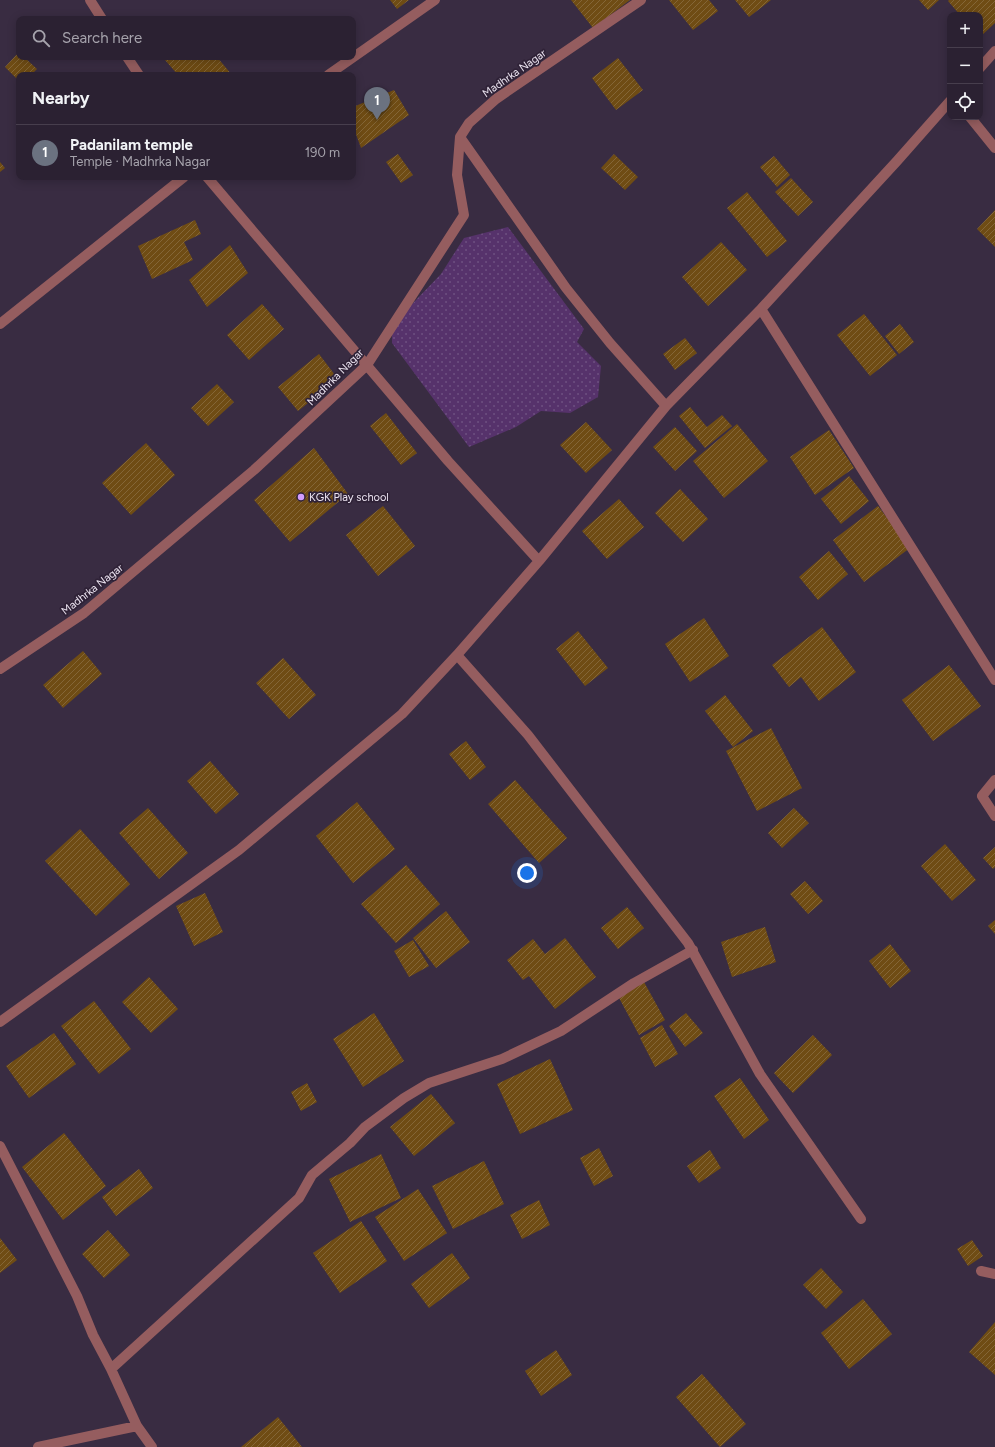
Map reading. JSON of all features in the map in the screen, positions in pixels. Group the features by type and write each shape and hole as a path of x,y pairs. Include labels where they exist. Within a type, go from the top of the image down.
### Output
{"street":[{"path":"90,0 100,16"},
{"path":"356,56 436,0"},
{"name":"Madhrka Nagar","path":"0,669 84,613 254,470 367,365 464,215 457,175 460,137 469,123 496,98 641,0"},
{"path":"983,65 995,51"},
{"path":"129,60 137,72"},
{"path":"332,72 350,60"},
{"path":"0,1022 239,850 402,714 457,655 539,560 666,406 761,309 947,104"},
{"path":"972,120 995,148"},
{"path":"460,137 566,288 610,343 666,406"},
{"path":"0,324 180,180"},
{"path":"210,180 448,461 539,560"},
{"path":"761,309 995,680"},
{"path":"457,655 528,735 693,950 760,1074 861,1219"},
{"path":"995,780 982,796 995,816"},
{"path":"111,1369 299,1198 312,1175 350,1143 365,1126 404,1098 429,1083 502,1059 561,1031 634,983 693,950"},
{"path":"0,1146 77,1296 93,1335 111,1369 137,1426 152,1447"},
{"path":"981,1270 995,1274"},
{"path":"38,1447 137,1426"}],"shaded area":[{"path":"508,227 584,329 577,342 601,366 598,397 570,413 541,411 516,427 469,447 392,343 392,325 441,274 464,238"}],"building":[{"path":"390,0 409,0 397,9"},
{"path":"571,0 630,0 593,28"},
{"path":"669,0 709,0 718,11 693,30"},
{"path":"735,0 771,0 749,17"},
{"path":"919,0 939,0 928,10"},
{"path":"995,0 995,23 983,34 983,12 957,12 948,1"},
{"path":"16,55 16,60 27,60 37,69 34,72 16,72 16,78 5,67"},
{"path":"618,58 643,90 616,110 592,78"},
{"path":"165,60 220,60 230,72 175,72"},
{"path":"394,90 409,115 361,148 356,134 356,106"},
{"path":"398,154 413,175 401,183 386,162"},
{"path":"614,154 638,177 625,190 601,168"},
{"path":"774,156 790,175 777,187 760,167"},
{"path":"0,162 5,168 0,172"},
{"path":"791,178 813,202 798,216 775,192"},
{"path":"747,192 787,241 767,257 727,208"},
{"path":"995,210 995,247 977,229"},
{"path":"195,220 201,234 184,242 193,260 152,279 138,246"},
{"path":"721,242 747,270 708,306 682,277"},
{"path":"230,245 248,273 207,307 189,280"},
{"path":"262,304 284,329 249,360 227,335"},
{"path":"864,314 897,355 870,376 837,335"},
{"path":"900,324 914,342 899,354 885,336"},
{"path":"685,338 697,353 675,370 663,354"},
{"path":"319,354 338,379 298,411 278,387"},
{"path":"217,384 234,402 208,426 191,408"},
{"path":"690,407 707,427 722,415 732,426 705,448 679,416"},
{"path":"386,413 417,453 401,465 370,426"},
{"path":"586,422 612,450 586,473 560,445"},
{"path":"737,424 768,461 724,498 693,461"},
{"path":"675,427 697,451 675,471 653,447"},
{"path":"829,430 854,468 815,495 790,457"},
{"path":"146,443 175,475 131,515 102,483"},
{"name":"KGK Play school","path":"314,448 348,494 290,542 254,500"},
{"path":"849,476 869,501 841,524 821,499"},
{"path":"680,489 708,519 683,542 655,513"},
{"path":"619,499 644,527 607,559 582,531"},
{"path":"383,506 415,546 378,576 346,535"},
{"path":"878,506 910,548 864,582 833,540"},
{"path":"829,551 848,574 818,600 799,577"},
{"path":"704,618 729,656 690,682 665,644"},
{"path":"822,627 856,672 819,701 801,677 789,687 772,665"},
{"path":"578,631 608,668 585,686 556,649"},
{"path":"83,651 102,674 63,708 43,685"},
{"path":"283,658 316,695 289,719 256,683"},
{"path":"949,665 981,706 933,741 902,700"},
{"path":"725,695 753,731 733,747 705,711"},
{"path":"771,728 802,788 757,811 726,751"},
{"path":"466,741 486,767 470,780 449,754"},
{"path":"210,761 239,794 216,814 187,781"},
{"path":"515,780 567,838 539,863 488,804"},
{"path":"357,802 395,849 353,883 316,836"},
{"path":"148,808 188,853 159,879 119,833"},
{"path":"794,808 809,823 782,848 768,833"},
{"path":"80,829 130,884 96,916 45,861"},
{"path":"945,844 976,880 952,901 921,866"},
{"path":"995,847 995,867 993,869 983,858"},
{"path":"406,865 440,904 396,943 361,904"},
{"path":"805,881 823,901 808,914 790,894"},
{"path":"205,893 223,932 194,946 176,906"},
{"path":"627,907 644,928 618,949 601,928"},
{"path":"446,911 470,942 436,968 413,938"},
{"path":"995,920 995,934 988,926"},
{"path":"765,927 776,962 732,977 721,942"},
{"path":"565,938 596,977 555,1009 529,976 523,980 507,960 533,939 545,954"},
{"path":"413,940 429,966 409,977 394,951"},
{"path":"890,944 911,971 890,988 869,961"},
{"path":"149,977 178,1009 151,1033 122,1002"},
{"path":"644,982 665,1020 639,1035 618,996"},
{"path":"94,1001 131,1049 99,1074 61,1026"},
{"path":"374,1013 404,1061 363,1087 333,1039"},
{"path":"686,1013 703,1033 685,1047 669,1026"},
{"path":"662,1025 678,1054 655,1067 640,1038"},
{"path":"54,1033 76,1064 29,1098 6,1066"},
{"path":"813,1035 832,1055 793,1093 774,1073"},
{"path":"550,1059 573,1110 520,1134 497,1084"},
{"path":"740,1078 769,1120 744,1139 714,1096"},
{"path":"307,1083 317,1102 301,1111 291,1092"},
{"path":"431,1094 455,1123 414,1156 390,1127"},
{"path":"64,1133 106,1186 63,1220 22,1167"},
{"path":"599,1148 613,1176 594,1186 580,1158"},
{"path":"710,1150 721,1168 699,1183 687,1166"},
{"path":"381,1154 401,1198 350,1222 329,1179"},
{"path":"484,1161 504,1204 453,1229 432,1186"},
{"path":"139,1169 153,1188 116,1216 102,1197"},
{"path":"418,1189 447,1233 404,1261 375,1217"},
{"path":"539,1200 550,1225 522,1239 510,1215"},
{"path":"361,1221 387,1261 340,1293 313,1253"},
{"path":"108,1230 130,1255 104,1278 82,1254"},
{"path":"0,1238 17,1260 0,1273"},
{"path":"972,1240 983,1256 968,1266 957,1249"},
{"path":"452,1253 470,1278 429,1308 411,1284"},
{"path":"821,1268 843,1292 826,1309 803,1285"},
{"path":"863,1299 892,1334 849,1369 821,1333"},
{"path":"995,1322 995,1375 969,1352"},
{"path":"556,1350 572,1375 541,1396 525,1371"},
{"path":"702,1374 746,1424 720,1447 676,1397"},
{"path":"278,1417 302,1447 241,1447"}],"place":[{"name":"Padanilam temple","path":"377,120"},
{"name":"KGK Play school","path":"301,497"}]}
